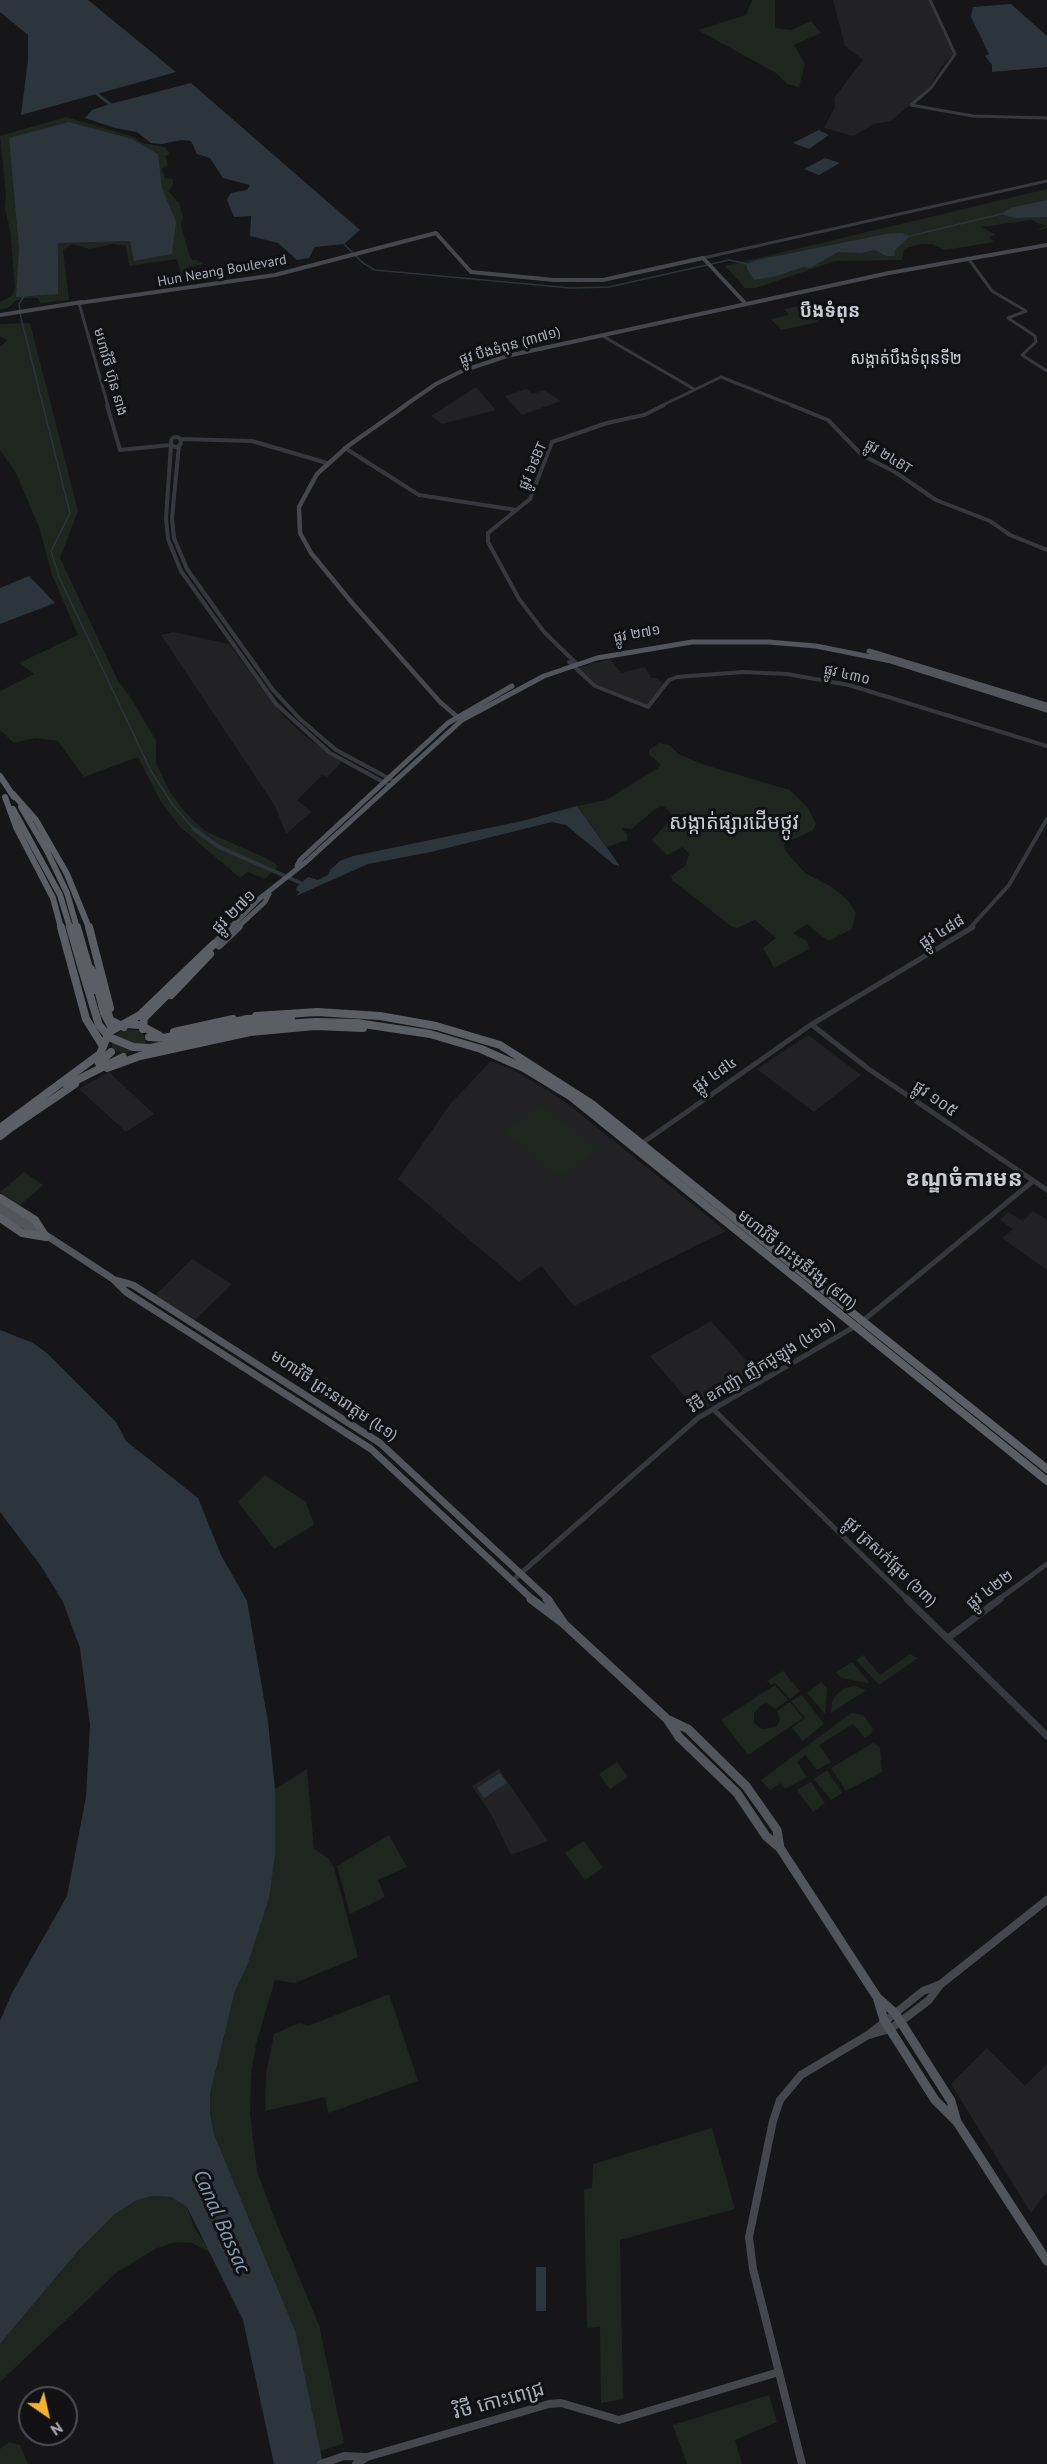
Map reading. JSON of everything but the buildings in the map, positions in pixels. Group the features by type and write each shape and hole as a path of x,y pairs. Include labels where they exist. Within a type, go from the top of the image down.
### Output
{"highway":[{"path":"0,776 32,834 52,879 74,911 88,970 82,985 90,1017 104,1046 113,1057 137,1056 152,1044 144,1018 207,957"},
{"path":"0,789 9,795 32,834 67,874 99,1025 109,1037 126,1046 151,1048 219,1031 288,1020 358,1014 411,1020 500,1045 527,1065"},
{"path":"32,834 52,898 88,970 99,981 110,1020 164,1038 247,1019 358,1021 430,1034 527,1065"},
{"path":"147,1032 147,1019 215,946"},
{"path":"0,1136 4,1127 94,1058 111,1034 140,1015 215,946"},
{"path":"147,1032 163,1035 216,1022 259,1015 405,1034 527,1065"},
{"path":"259,1015 260,1031"},
{"path":"66,1084 123,1057 260,1031 288,1020"},
{"path":"4,1127 79,1082 137,1056 220,1034 288,1020"},
{"path":"104,1046 111,1053 123,1057"},
{"path":"4,1127 111,1053"},
{"name":"មហាវិថី ព្រះមុនីវង្ស (៩៣)","path":"527,1065 638,1146 980,1421 1047,1481"},
{"path":"0,1198 35,1220 46,1236"},
{"path":"0,1218 22,1233 46,1236"},
{"name":"មហាវិថី ព្រះមុនីវង្ស (៩៣)","path":"980,1421 1047,1469"}],"main road":[{"name":"Hun Neang Boulevard","path":"80,303 268,276 436,233 471,272 554,280 603,280 703,258"},
{"name":"ផ្លូវ បឹងទំពុន (៣៧១)","path":"459,718 440,702 305,545 298,525 299,507 310,483 345,448 418,394 462,371 507,356 745,303 968,258 1047,245"},
{"path":"703,258 745,303"},
{"path":"0,315 80,303"},
{"name":"ផ្លូវ ២៧១","path":"215,946 265,902 269,894 280,883 306,862 388,781 459,718 512,686 573,663 647,643 690,638 768,638 818,641 894,657 1047,705"},
{"name":"ផ្លូវ ២៧១","path":"573,663 625,651 692,642 804,645 891,661 1047,710"},
{"path":"0,1205 28,1227"},
{"path":"0,1212 28,1227"},
{"name":"មហាវិថី ព្រះនរោត្តម (៤១)","path":"28,1227 113,1279 126,1292 371,1449 543,1610 563,1623 667,1719 679,1737 737,1793 766,1836 780,1848 877,1996 895,2013 951,2101 957,2122 1047,2260"},
{"name":"មហាវិថី ព្រះនរោត្តម (៤១)","path":"113,1279 133,1286 369,1435 552,1603 563,1623"},
{"path":"802,2464 753,2270 749,2237 773,2121 785,2091 796,2079 868,2035 923,1991 940,1984 1047,1900"},
{"path":"868,2035 890,2029 900,2022 929,2000 940,1984"},
{"name":"មហាវិថី ព្រះនរោត្តម (៤១)","path":"877,1996 884,2020 940,2108 957,2122"},
{"name":"វិថី កោះពេជ្រ","path":"356,2464 549,2404 561,2403 619,2420 779,2372"},
{"name":"វិថី កោះពេជ្រ","path":"321,2464 344,2456 368,2460"}],"street":[{"path":"930,0 955,54 931,88 911,105 973,116 1047,118"},
{"path":"703,258 1047,182"},
{"path":"968,258 985,278 992,291 1026,311 1008,318 1035,336 1036,342 1022,355 1047,371"},
{"name":"មហាវិថី ហ៊ុន នាង","path":"80,303 120,448 170,444"},
{"path":"601,335 694,389"},
{"name":"ផ្លូវ ៦៩BT","path":"573,663 519,599 488,542 488,533 530,499 552,442 607,423 644,415 722,377"},
{"name":"ផ្លូវ ២៤BT","path":"722,377 828,420 862,455 895,472 936,500 990,521 1010,535 1047,550"},
{"path":"170,444 180,443"},
{"path":"180,443 172,518 174,538 187,569 273,690 292,711 336,750 388,781"},
{"path":"170,444 243,443 326,465"},
{"path":"170,444 167,528 168,539 181,571 266,692 282,710 330,753 388,781"},
{"path":"345,448 419,495 516,510"},
{"name":"ផ្លូវ ៤៣០","path":"573,663 595,686 648,707 669,680 677,677 743,672 787,674 849,685 1047,746"},
{"name":"ផ្លូវ ៤៨៨","path":"810,1026 976,925 1009,885 1047,819"},
{"name":"ផ្លូវ ៤៨៤","path":"638,1146 810,1026"},
{"name":"ផ្លូវ ១០៥","path":"810,1026 1029,1185 1047,1190"},
{"name":"វិថី ឧកញ៉ា ញឹកជូឡុង (៤៦៦)","path":"512,1581 698,1418 859,1323 1029,1185"},
{"name":"ផ្លូវ ត្រសក់ផ្អែម (៦៣)","path":"713,1409 1047,1736"},
{"name":"ផ្លូវ ៤២២","path":"948,1638 1047,1564"}],"shaded area":[{"path":"752,0 775,0 775,28 791,30 811,21 821,33 794,45 805,64 799,87 787,84 776,73 698,30 746,15"},
{"path":"833,0 928,0 953,54 941,67 930,87 891,121 874,124 853,136 824,128 835,107 834,98 863,60 845,46"},
{"path":"66,117 134,137 142,143 165,147 170,154 165,156 168,165 162,169 165,178 173,179 173,185 168,191 179,203 183,217 181,226 189,254 192,260 204,264 186,268 189,276 221,271 222,275 183,284 177,259 129,266 126,246 113,244 90,249 72,244 63,250 69,300 41,303 37,298 25,298 15,301 8,308 0,309 0,302 12,296 15,287 10,230 5,209 6,195 0,136"},
{"path":"1047,189 1047,228 1036,230 1046,226 1031,220 982,227 996,235 989,237 994,242 945,250 932,244 920,244 904,249 902,260 835,261 756,288 745,288 725,266"},
{"path":"804,305 819,322 781,330 771,319 789,315 784,309"},
{"path":"30,323 78,511 60,558 118,681 133,701 156,741 156,763 170,792 185,812 205,831 272,861 278,866 265,879 248,872 240,878 179,826 160,800 138,757 84,777 58,741 35,738 14,743 0,730 0,691 34,674 19,663 78,635 52,575 39,527 16,473 0,450 0,347 7,340 0,336 0,324"},
{"path":"476,387 496,410 442,424 431,416"},
{"path":"526,389 533,394 544,390 561,401 522,415 505,396"},
{"path":"173,632 229,644 283,716 306,737 342,762 327,777 322,775 297,800 311,812 286,834 275,806 161,635"},
{"path":"610,659 621,673 645,667 651,678 656,678 664,684 647,705 597,685 577,668"},
{"path":"659,743 669,745 680,755 705,765 790,790 808,808 816,824 813,830 784,844 785,850 805,873 832,887 847,900 856,913 852,929 828,941 807,924 793,933 807,941 809,949 774,968 763,948 776,938 755,920 737,928 731,926 673,881 671,876 685,866 689,854 683,847 667,855 652,840 673,816 666,808 662,806 654,810 632,829 622,828 627,834 627,840 607,847 577,806 606,800 658,768 660,764 649,754 649,750"},
{"path":"124,1029 138,1030 143,1033 146,1041 141,1049 124,1054 112,1049 112,1038"},
{"path":"808,1035 861,1075 814,1112 757,1069"},
{"path":"491,1061 518,1072 564,1101 726,1231 574,1306 541,1266 519,1282 398,1179 451,1103"},
{"path":"109,1072 154,1114 126,1132 79,1089"},
{"path":"542,1104 599,1150 560,1178 502,1131"},
{"path":"24,1172 43,1185 19,1206 0,1192"},
{"path":"1033,1211 1047,1220 1047,1270 1002,1238 1013,1229 1000,1220 1008,1212 1023,1221"},
{"path":"192,1259 232,1284 195,1320 155,1295"},
{"path":"711,1321 760,1376 698,1413 650,1356"},
{"path":"265,1475 306,1502 314,1525 274,1549 238,1502"},
{"path":"910,1654 918,1658 879,1685 856,1660 863,1655 880,1675"},
{"path":"852,1662 868,1683 841,1678 836,1672"},
{"path":"783,1671 800,1691 790,1699 775,1683 771,1685 767,1681"},
{"path":"821,1682 827,1688 825,1714 807,1693"},
{"path":"775,1685 788,1700 776,1709 766,1703 761,1705 754,1713 754,1723 762,1729 776,1727 780,1720 777,1711 790,1702 803,1718 748,1755 721,1720"},
{"path":"855,1686 866,1690 831,1713 832,1702 837,1694 845,1688"},
{"path":"802,1695 824,1724 803,1741 792,1728 805,1718 791,1701"},
{"path":"851,1713 863,1715 873,1728 871,1734 865,1738 853,1724 819,1745 831,1762 817,1770 805,1755 797,1762 807,1777 785,1789 781,1783 770,1790 761,1780"},
{"path":"873,1743 880,1747 882,1772 846,1791 831,1768"},
{"path":"617,1762 628,1777 610,1789 599,1774"},
{"path":"307,1769 314,1849 328,1858 334,1868 358,1957 295,1983 275,1980 256,2044 251,2075 250,2114 257,2171 319,2325 344,2443 320,2451 296,2333 214,2134 210,2113 210,2094 235,1991 247,1966 275,1789"},
{"path":"499,1769 548,1841 511,1855 491,1814 472,1786"},
{"path":"827,1770 842,1793 831,1800 814,1779"},
{"path":"811,1782 825,1803 813,1812 797,1790"},
{"path":"389,1835 407,1867 378,1880 385,1897 350,1914 337,1866"},
{"path":"584,1841 603,1868 585,1880 565,1853"},
{"path":"389,1994 418,2081 328,2113 325,2097 265,2111 266,2074 274,2034 299,2023 308,2026"},
{"path":"987,2048 1025,2086 1047,2064 1047,2192 1031,2213 951,2084"},
{"path":"712,2128 735,2209 620,2240 623,2399 601,2403 600,2327 587,2328 584,2189 592,2188 593,2164"},
{"path":"152,2196 171,2197 187,2207 194,2227 210,2252 192,2243 175,2242 155,2249 116,2273 0,2382 0,2344 78,2251 114,2215 135,2201"},
{"path":"769,2395 777,2422 735,2440 742,2464 687,2464 673,2425"},
{"path":"9,2442 18,2444 28,2464 0,2464 0,2449"}],"water":[{"path":"0,0 88,0 176,72 21,115 28,60 28,35 0,12"},
{"path":"1011,4 1047,36 1047,67 992,72 992,65 985,56 989,54 971,17 973,7"},
{"path":"191,83 360,230 344,244 315,247 309,258 297,260 278,243 250,236 251,216 234,217 227,200 231,193 247,190 250,185 223,178 210,158 197,154 191,141 151,143 137,132 115,128 85,118 92,110 110,104"},
{"path":"69,122 132,139 158,154 162,188 176,222 172,254 134,261 130,241 58,243 58,294 16,297 19,248 9,138"},
{"path":"819,130 829,135 809,149 793,143"},
{"path":"825,158 840,163 819,175 804,169"},
{"path":"1047,200 1047,217 1014,218 1001,214 1010,208"},
{"path":"902,233 910,236 895,250 894,256 886,256 875,250 861,253 838,252 810,268 803,267 777,276 754,280 747,269 747,264 757,260 886,234"},
{"path":"29,576 55,603 0,624 0,588"},
{"path":"577,806 620,866 613,864 566,825 552,822 431,852 368,864 296,896 300,892 296,890 297,887 308,877 318,880 328,875 340,861 353,856 522,821"},
{"name":"Canal Bassac","path":"0,1330 33,1343 47,1353 116,1422 126,1441 198,1498 221,1555 247,1601 268,1722 275,1789 275,1855 269,1898 247,1966 235,1991 210,2094 210,2113 214,2134 296,2333 323,2464 274,2464 243,2320 187,2207 171,2197 152,2196 135,2201 114,2215 78,2251 0,2344 0,2021 12,1993 67,1896 86,1797 90,1725 80,1648 63,1602 41,1566 0,1512"},
{"path":"500,1773 507,1783 484,1798 477,1788"},
{"path":"536,2267 546,2267 546,2311 536,2311"}],"waterway":[{"path":"97,94 110,104"},
{"path":"910,236 1001,214"},
{"path":"344,244 363,263 375,270 571,288 609,287 729,260 747,264"},
{"path":"24,296 19,304 21,318 70,513 51,551 59,577 151,771 172,804 194,829"},
{"path":"194,829 219,847 301,883"}],"district":[{"name":"បឹងទំពុន","path":"830,312"},
{"name":"សង្កាត់បឹងទំពុនទី២","path":"906,359"},
{"name":"សង្កាត់ផ្សារដើមថ្កូវ","path":"734,823"},
{"name":"ខណ្ឌចំការមន","path":"964,1180"}]}
